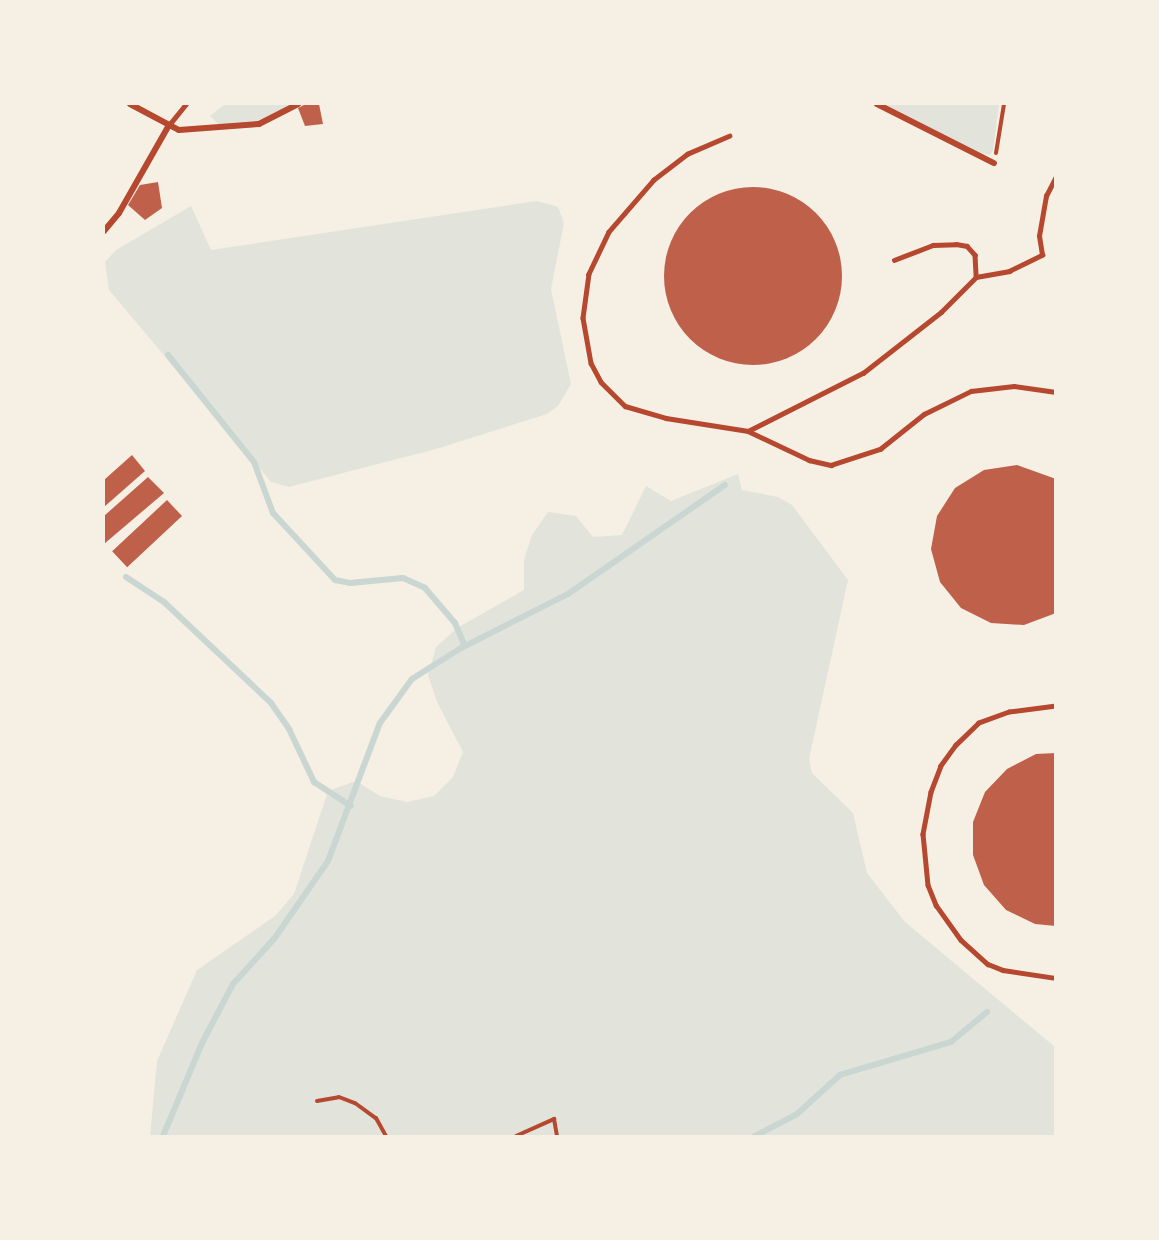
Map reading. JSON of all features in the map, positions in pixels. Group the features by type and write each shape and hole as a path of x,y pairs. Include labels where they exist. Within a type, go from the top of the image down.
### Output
{"street":[{"path":"130,104 179,130 259,124 298,104"},
{"path":"877,104 994,163"},
{"path":"104,231 119,213 169,125"}],"lane":[{"path":"169,125 186,104"},
{"path":"730,136 672,166 609,232 589,274 583,318 591,363 601,382 625,406 683,421 748,431 809,460 831,465 880,449 924,414 971,391 1014,386 1056,392"},
{"path":"748,431 863,373 941,312 976,277 1009,272 1042,255 1039,236 1046,196 1056,176"},
{"path":"894,260 933,245 967,246 975,255 976,277"},
{"path":"1056,706 1009,712 980,723 956,745 934,783 922,834 928,885 936,905 961,940 988,964 1022,975 1056,978"}],"path":[{"path":"994,163 1004,104"},
{"path":"317,1101 339,1097 355,1103 376,1118 386,1137"},
{"path":"516,1137 554,1119 558,1137"}],"shaded area":[{"path":"225,104 298,104 259,124 222,128 210,116"},
{"path":"885,104 999,104 993,150 990,155 977,152"},
{"path":"537,201 558,207 564,223 551,289 571,384 558,406 547,414 436,449 289,487 271,482 109,290 105,262 116,250 191,206 211,250"},
{"path":"738,474 742,490 778,497 792,505 848,580 809,759 812,773 853,813 867,873 905,922 1055,1047 1055,1136 150,1136 157,1061 197,970 275,916 294,894 328,791 356,781 380,796 407,802 434,796 453,777 463,752 437,702 428,675 436,647 457,628 524,590 524,560 532,535 548,512 576,516 593,537 622,535 646,486 671,501"}],"building":[{"path":"306,104 319,104 323,124 305,126 298,108"},
{"path":"158,182 162,208 145,220 128,205 140,185"},
{"path":"753,187 770,188 787,193 816,213 836,242 841,259 841,293 836,310 816,339 787,359 770,364 753,365 736,364 719,359 690,339 670,310 665,293 664,276 665,259 670,242 690,213 719,193 736,188"},
{"path":"132,455 145,471 104,507 104,480"},
{"path":"1017,465 1056,479 1056,613 1024,625 991,623 961,608 940,582 931,549 937,516 955,488 984,470"},
{"path":"148,477 164,493 104,544 104,516"},
{"path":"167,500 182,516 127,567 112,551"},
{"path":"1056,753 1056,926 1035,924 1006,910 984,885 973,855 973,822 985,792 1007,769 1036,754"}],"waterway":[{"path":"168,355 254,462 273,513 335,580 350,583 403,578 425,588 455,623 465,646"},
{"path":"163,1136 202,1043 233,984 274,939 328,861 380,723 412,679 461,648 568,594 725,485"},
{"path":"126,577 164,602 271,703 289,729 314,782 351,806"},
{"path":"755,1136 797,1114 840,1075 951,1042 987,1012"}]}
